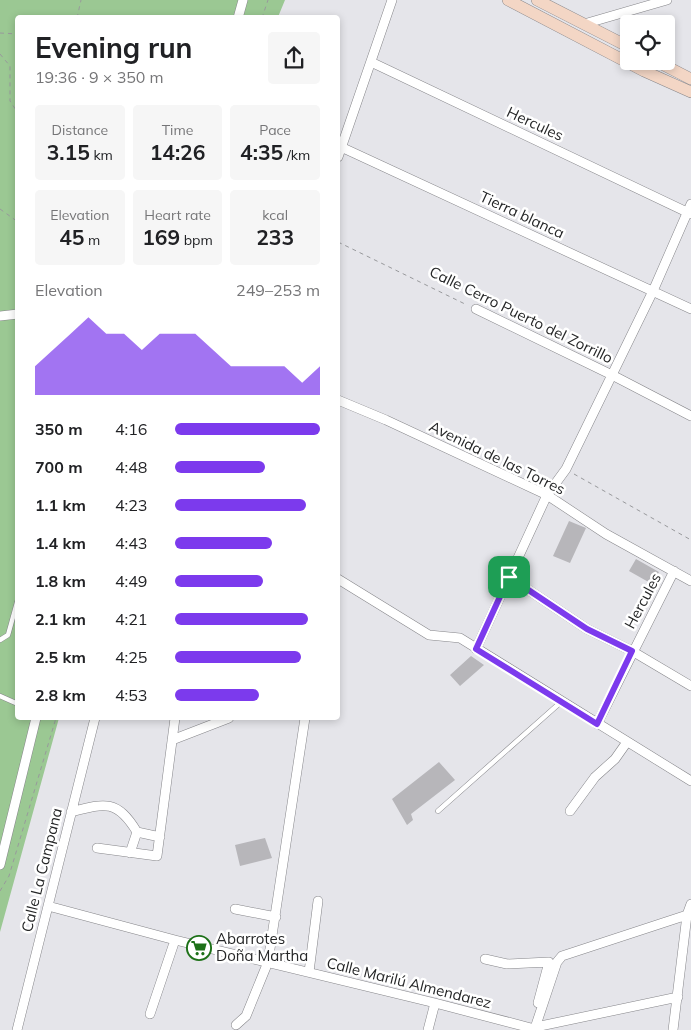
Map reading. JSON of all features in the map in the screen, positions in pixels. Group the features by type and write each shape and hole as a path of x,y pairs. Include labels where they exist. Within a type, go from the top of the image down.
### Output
{"street":[{"path":"239,15 243,0"},
{"path":"340,150 392,0"},
{"path":"508,0 644,71 688,82"},
{"path":"538,0 620,42"},
{"path":"584,24 666,0"},
{"name":"Hercules","path":"371,62 690,210 653,291 566,469 547,495 476,649"},
{"path":"670,70 688,82"},
{"name":"Tierra blanca","path":"341,147 691,309"},
{"name":"Calle Cerro Puerto del Zorrillo","path":"476,309 612,374 691,416"},
{"path":"0,316 15,314"},
{"name":"Avenida de las Torres","path":"340,401 386,420 547,495 606,534 691,581"},
{"name":"Hercules","path":"597,724 632,651 674,571"},
{"path":"509,577 587,629 632,651 691,686"},
{"path":"340,580 429,635 460,638 691,781"},
{"path":"0,865 36,720"},
{"name":"Calle La Campana","path":"17,1030 94,720"},
{"path":"97,848 157,856 175,720"},
{"path":"172,740 224,720"},
{"path":"236,1025 246,1016 268,962 305,720"},
{"path":"570,811 595,777 615,759 627,742"},
{"path":"70,812 102,804 115,807 127,815 137,832 160,837"},
{"path":"130,853 137,832"},
{"path":"308,972 318,901"},
{"path":"673,1030 687,915 691,904"},
{"name":"Calle Marilú Almendarez","path":"48,906 175,940 436,1003 532,1029"},
{"path":"235,909 276,917"},
{"path":"532,1029 557,962 562,956 687,915"},
{"path":"150,1014 175,940"},
{"path":"485,959 507,964 549,962 532,1029"},
{"path":"532,1029 678,997"},
{"path":"428,1030 436,1003"}],"lane":[{"path":"0,640 8,635 15,610"},
{"path":"0,696 15,703"},
{"path":"438,811 561,702"}],"path":[{"path":"78,15 80,0"},
{"path":"263,15 268,0"},
{"path":"0,33 15,34"},
{"path":"0,54 10,66 10,101 15,108"},
{"path":"0,209 15,220"},
{"name":"Calle Cerro Puerto del Zorrillo","path":"340,243 476,309"},
{"path":"566,469 691,540"},
{"path":"0,891 9,876 55,720"}],"green space":[{"path":"0,0 285,0 279,15 15,15 15,720 58,720 0,932"}],"building":[{"path":"569,521 586,528 570,563 553,556"},
{"path":"636,559 659,572 652,584 629,571"},
{"path":"471,656 484,665 460,686 450,675"},
{"path":"439,762 455,780 411,814 413,820 407,825 392,799"},
{"path":"265,838 272,858 240,866 235,845"}],"place":[{"name":"Abarrotes Doña Martha","path":"199,948"}],"route":[{"path":"509,577 587,629 632,651 597,724 476,649 509,577"}]}
